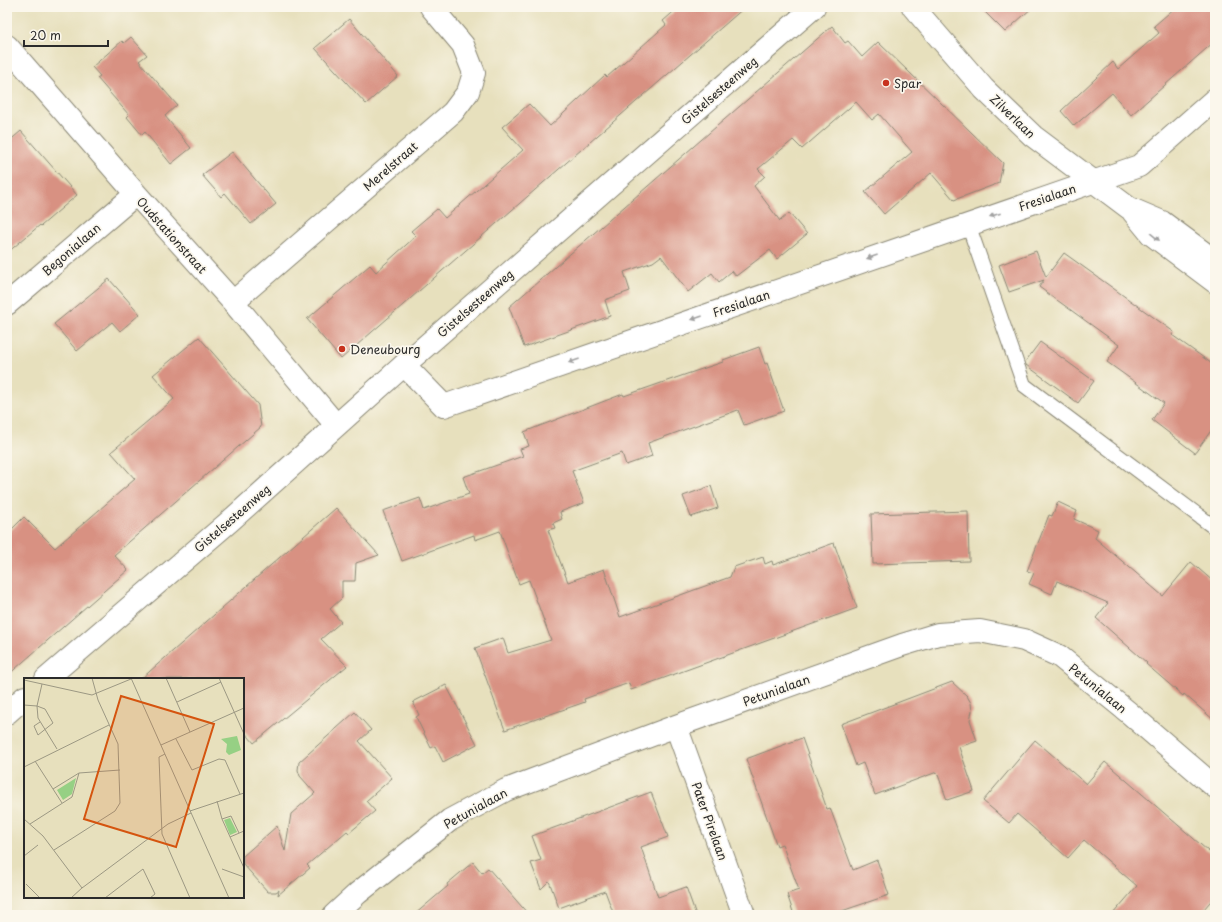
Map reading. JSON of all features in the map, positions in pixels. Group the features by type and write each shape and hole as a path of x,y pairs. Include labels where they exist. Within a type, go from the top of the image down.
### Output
{"street":[{"name":"Merelstraat","path":"233,302 453,112 468,92 474,73 463,45 430,7"},
{"name":"Gistelsesteenweg","path":"47,678 230,521 404,365 814,7"},
{"name":"Zilverlaan","path":"913,7 984,89 1027,131 1129,208 1162,222 1215,261"},
{"name":"Oudstationstraat","path":"7,46 136,194 233,302 336,425"},
{"name":"Fresialaan","path":"404,365 444,406 1139,166 1215,99"},
{"name":"Begonialaan","path":"7,304 136,194"},
{"name":"Zilverlaan","path":"1129,208 1151,234 1215,282"},
{"name":"Petunialaan","path":"334,915 358,893 450,820 506,790 676,726 902,645 938,634 980,631 1024,640 1059,656 1128,712 1215,787"},
{"path":"7,713 24,698"},
{"name":"Pater Pirelaan","path":"676,726 744,915"}],"lane":[{"path":"968,224 1024,385 1215,528"}],"building":[{"path":"679,7 745,7 341,359 307,319 370,265 376,272 416,236 411,231 437,209 445,218 523,150 502,127 529,104 550,126 605,75 607,77 666,25 663,21"},
{"path":"980,7 1033,7 1005,32"},
{"path":"1176,7 1215,7 1215,41 1131,115 1112,93 1074,126 1061,111 1113,62 1118,69 1159,33 1154,26"},
{"path":"349,19 398,76 366,104 315,48"},
{"path":"832,26 845,43 848,41 862,57 878,42 1003,163 999,183 954,200 931,173 884,214 865,192 912,152 879,114 872,120 856,102 802,149 793,140 758,169 765,176 754,186 780,221 789,213 807,234 777,259 770,250 736,276 732,271 719,282 712,273 688,292 661,256 653,262 624,272 630,291 605,300 610,316 524,347 509,307"},
{"path":"131,37 147,55 139,61 177,105 165,116 191,148 171,164 145,132 142,135 127,117 129,115 97,78 100,76 92,67 122,41 124,43"},
{"path":"21,131 77,195 7,253 7,143"},
{"path":"232,152 276,204 251,224 225,193 221,197 202,175"},
{"path":"1036,251 1046,277 1064,253 1174,332 1172,335 1215,366 1215,425 1195,453 1152,420 1164,403 1107,362 1119,345 1039,287 1044,280 1009,292 999,265"},
{"path":"109,279 140,314 120,331 112,322 77,351 54,324"},
{"path":"199,337 258,405 261,427 114,555 128,570 7,676 7,534 24,517 55,548 135,479 111,452 174,399 153,375"},
{"path":"1040,342 1094,381 1078,403 1026,365 1025,362"},
{"path":"759,347 765,364 767,363 784,411 744,425 738,410 648,443 652,456 626,465 622,453 572,471 584,503 560,512 562,519 553,523 555,528 548,530 568,582 604,569 620,617 730,577 734,567 763,557 765,564 772,561 773,565 834,543 857,608 631,690 629,683 584,699 585,702 505,730 475,648 503,638 508,653 551,640 529,580 519,584 500,531 475,540 474,535 402,561 383,511 420,498 424,510 469,494 463,477 523,456 520,449 529,446 524,432 623,394 624,396 723,362 723,360"},
{"path":"711,486 718,508 691,517 683,496"},
{"path":"1058,502 1077,511 1074,519 1098,530 1095,538 1163,596 1191,562 1215,583 1215,721 1146,664 1147,663 1096,618 1108,603 1057,581 1052,594 1029,584 1034,573 1027,571 1049,515 1052,516"},
{"path":"336,508 379,555 356,563 355,581 342,581 342,598 330,609 341,622 321,639 347,666 254,743 244,731 244,678 142,678"},
{"path":"968,511 969,561 873,564 871,514"},
{"path":"952,682 967,696 971,703 972,711 970,720 977,741 959,747 974,791 947,800 937,772 875,795 863,763 856,766 841,724"},
{"path":"446,685 477,744 443,762 435,746 431,748 416,717 419,715 413,702"},
{"path":"355,712 371,730 359,741 392,778 366,801 375,811 349,833 347,831 307,865 310,868 278,895 279,890 276,892 268,892 244,865 244,855 277,826 285,851 291,814 315,793 300,776 298,770 299,762"},
{"path":"802,738 827,809 830,808 853,870 877,860 889,895 830,915 794,915 787,894 799,890 782,844 777,846 746,759"},
{"path":"1035,740 1086,784 1105,762 1215,857 1215,896 1199,915 1112,915 1137,886 1084,840 1068,858 1017,814 1009,823 983,801"},
{"path":"651,792 668,837 641,847 658,897 686,887 696,915 614,915 605,891 559,908 549,881 541,889 531,863 541,860 532,836"},
{"path":"473,862 482,873 488,868 529,915 414,915 448,886 447,884"}],"place":[{"name":"Spar","path":"886,83"},
{"name":"Deneubourg","path":"342,349"}]}
